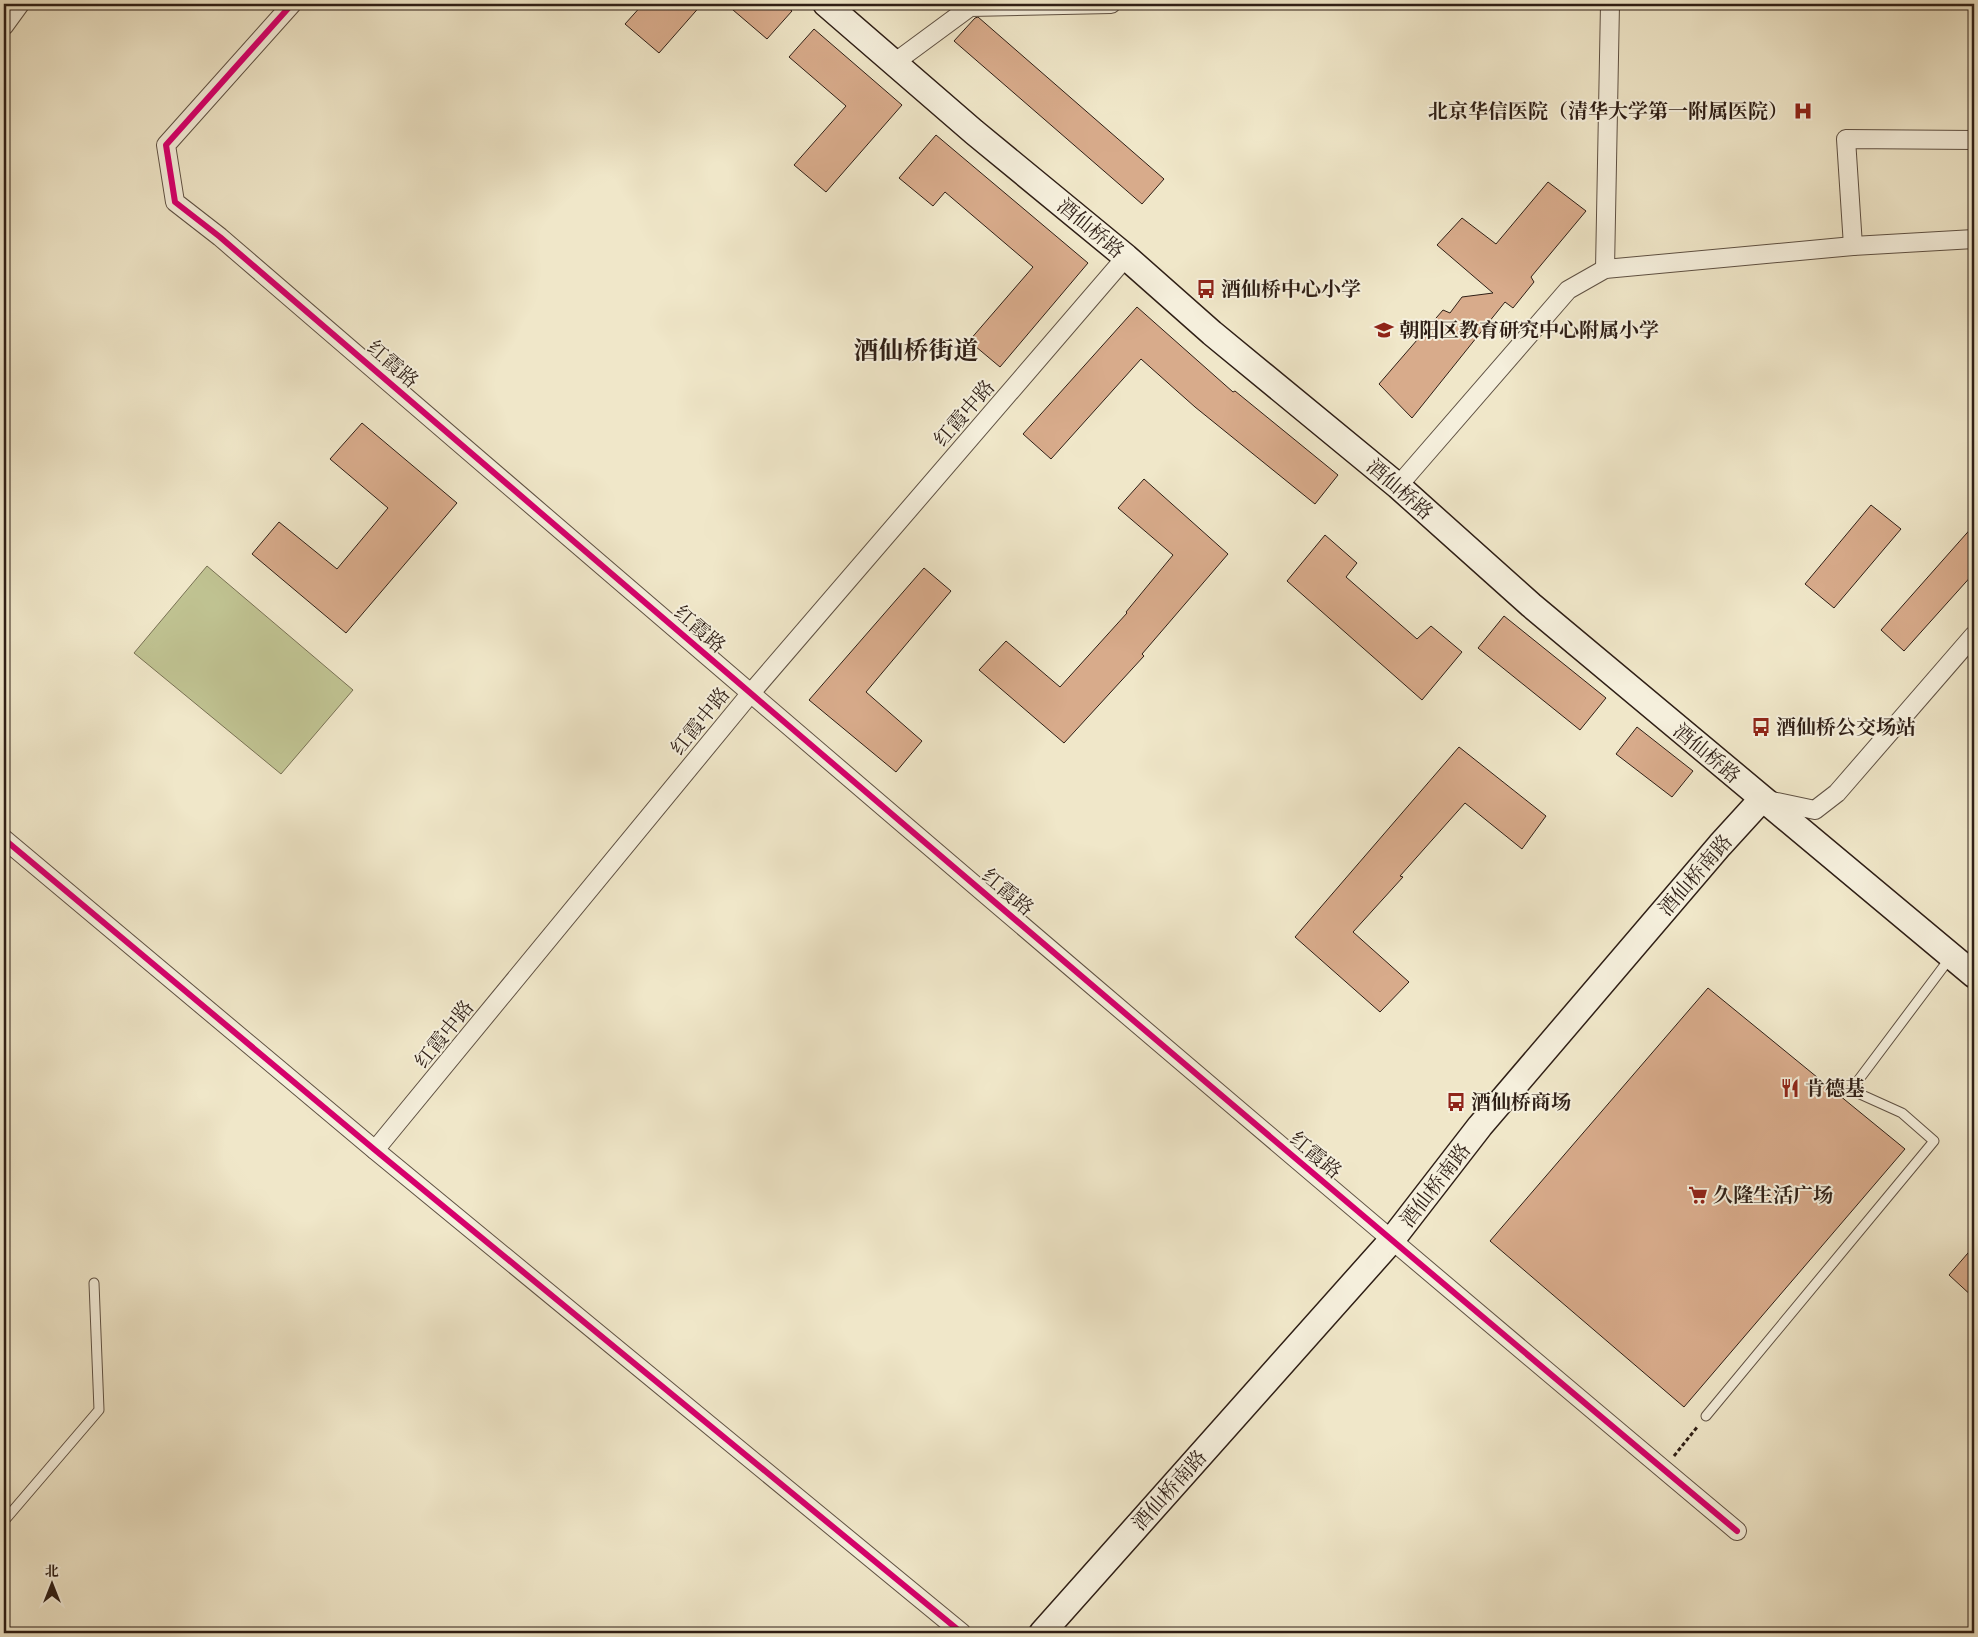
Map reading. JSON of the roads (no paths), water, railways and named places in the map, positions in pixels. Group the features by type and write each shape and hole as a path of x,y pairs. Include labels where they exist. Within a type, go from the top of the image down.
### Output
{"street":[{"path":"4,26 20,4"},
{"name":"红霞路","path":"292,4 166,145 175,202 220,237 750,694 1392,1241 1737,1531"},
{"name":"酒仙桥路","path":"826,4 1126,257 1212,333 1398,486 1531,605 1974,976"},
{"path":"894,63 970,7 1111,4"},
{"path":"1605,269 1610,4"},
{"path":"1853,246 1846,139 1974,140"},
{"path":"1398,486 1568,290 1605,269 1853,246 1974,239"},
{"name":"红霞中路","path":"376,1150 750,694 1126,257"},
{"path":"1762,799 1815,810 1837,793 1974,635"},
{"name":"酒仙桥南路","path":"1042,1633 1392,1241 1480,1126 1714,852 1762,799"},
{"path":"4,839 376,1150 962,1633"}],"lane":[{"path":"1706,1416 1934,1141 1902,1113 1852,1090 1951,956"},
{"path":"4,1521 99,1410 94,1283"}],"place":[{"name":"北京华信医院（清华大学第一附属医院）","path":"1803,111"},
{"name":"酒仙桥中心小学","path":"1206,289"},
{"name":"朝阳区教育研究中心附属小学","path":"1384,330"},
{"name":"酒仙桥公交场站","path":"1761,727"},
{"name":"肯德基","path":"1790,1088"},
{"name":"酒仙桥商场","path":"1456,1102"},
{"name":"久隆生活广场","path":"1698,1195"}],"district":[{"name":"酒仙桥街道","path":"916,350"}]}
